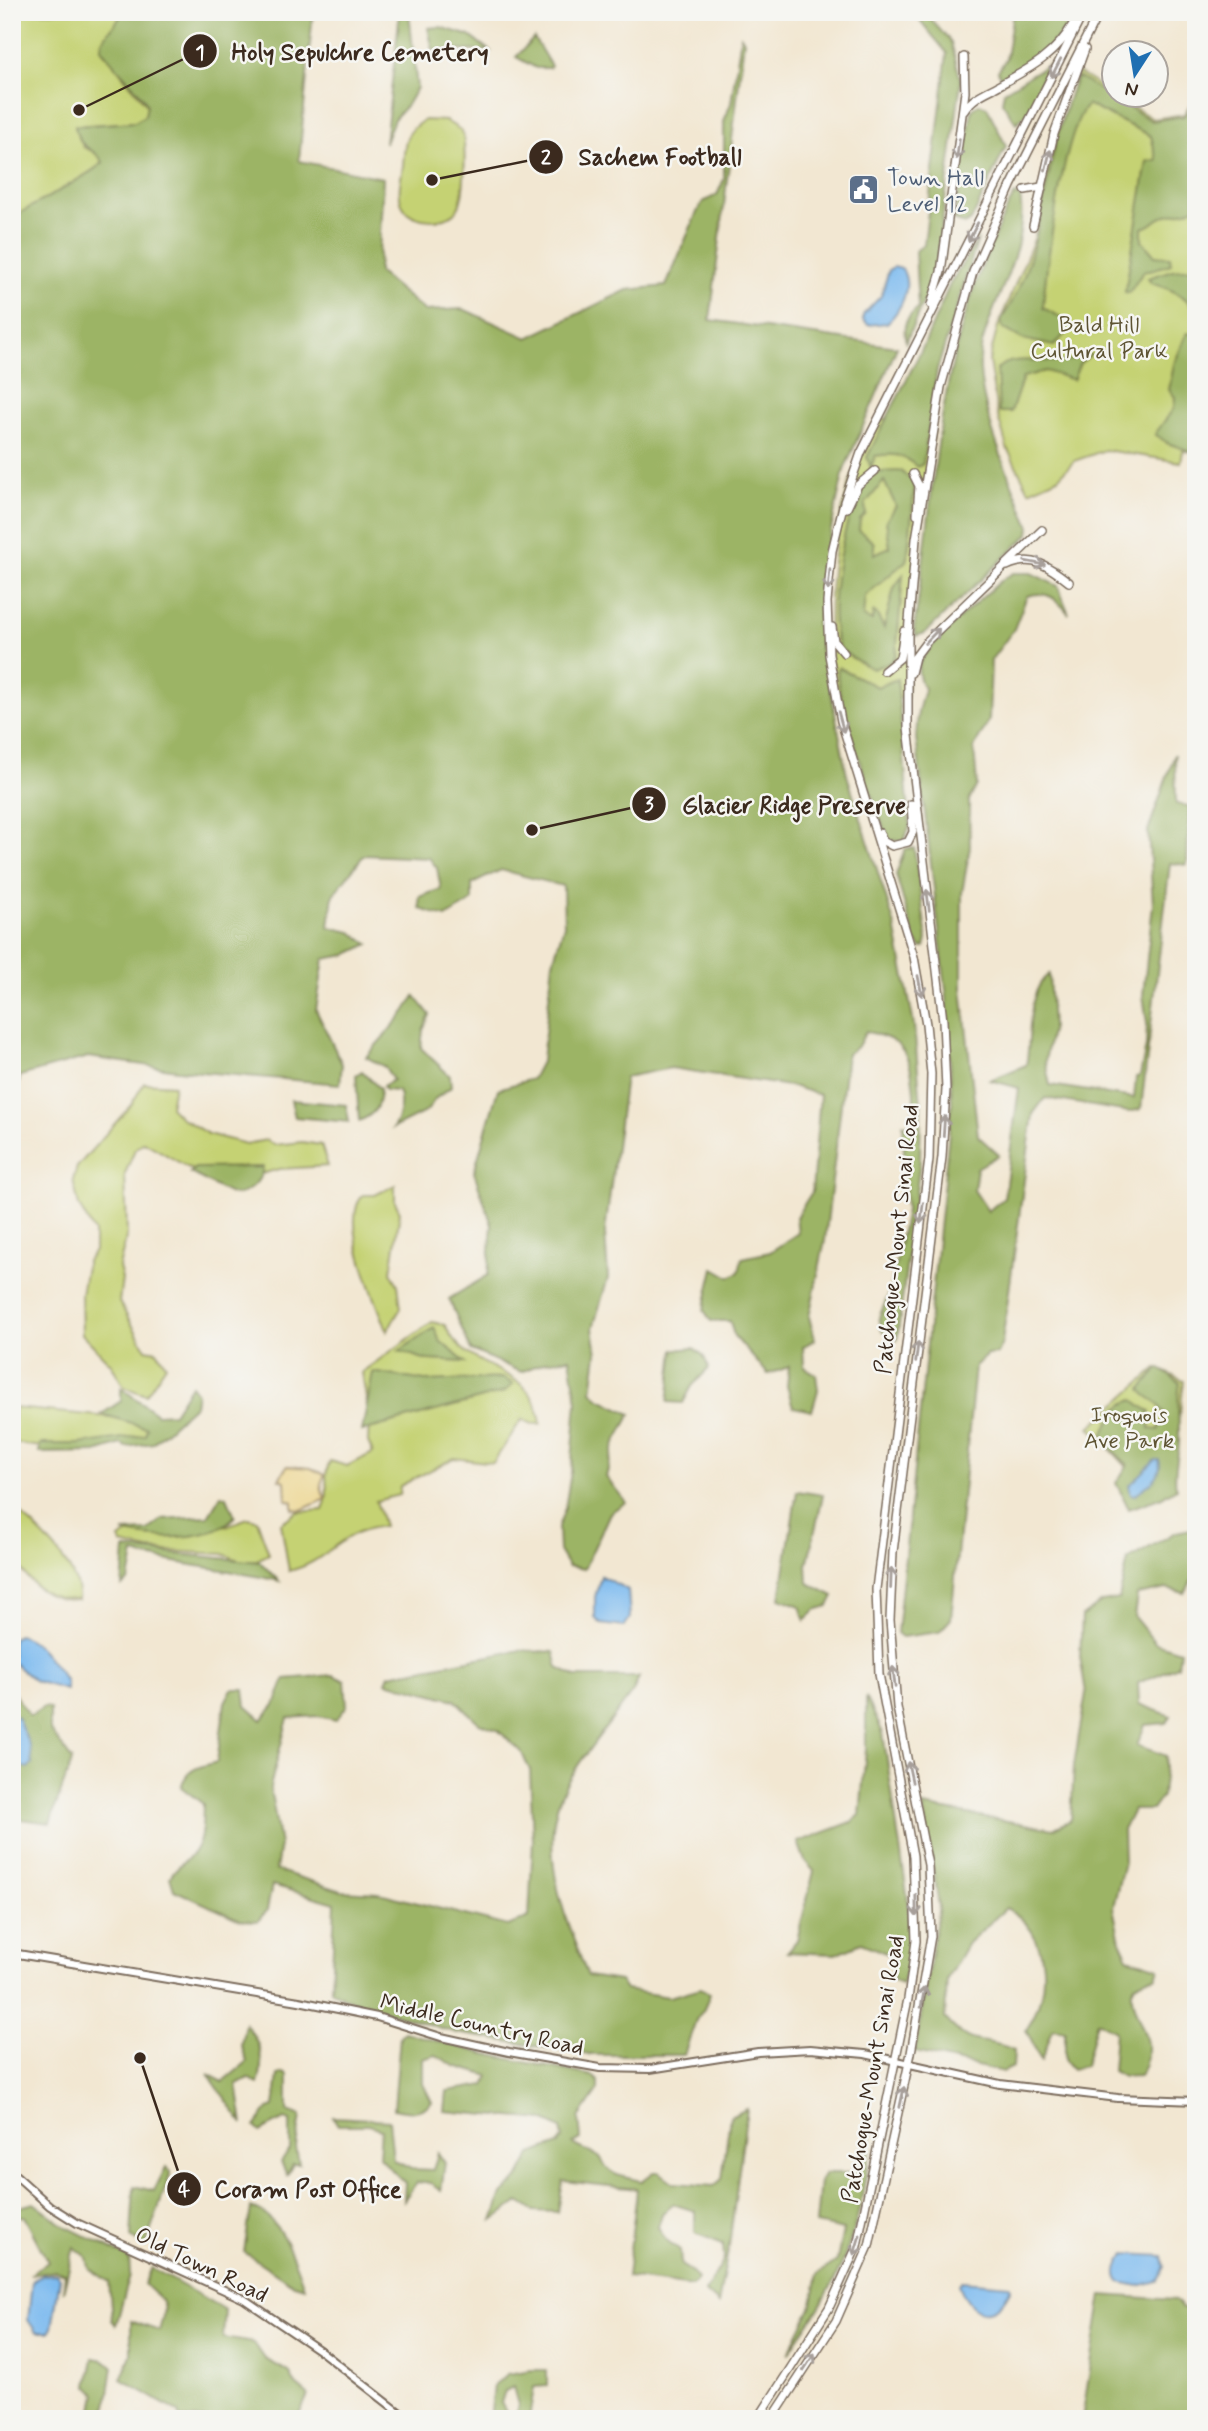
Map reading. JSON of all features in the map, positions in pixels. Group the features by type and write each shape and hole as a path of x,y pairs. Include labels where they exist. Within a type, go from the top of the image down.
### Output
{"highway":[{"path":"963,112 974,99 1051,54 1083,12"},
{"name":"Patchogue-Mount Sinai Road","path":"758,2419 825,2316 851,2262 866,2212 915,1957 916,1899 913,1856 881,1691 876,1589 929,1159 931,1074 918,973 835,698 829,654 827,602 836,534 861,453 1083,12"},
{"path":"1033,226 1064,104 1101,12"},
{"name":"Patchogue-Mount Sinai Road","path":"772,2419 836,2321 861,2268 885,2181 927,1974 931,1895 924,1840 895,1690 890,1586 943,1140 946,1089 943,1021 912,776 907,698 909,607 916,539 947,362 973,272 1011,186 1101,12"},
{"path":"911,354 940,279 963,112 964,57"},
{"path":"1025,190 1041,187"},
{"path":"836,534 852,494 861,481 875,471"},
{"path":"913,474 919,486 916,539"},
{"path":"907,698 912,667 921,648 1042,530"},
{"path":"997,572 1016,562 1031,561 1045,565 1069,582"},
{"path":"827,602 833,637 844,653"},
{"path":"884,671 900,658 909,607"},
{"path":"861,783 883,841 899,846 908,842 913,832 912,776"}],"main road":[{"name":"Middle Country Road","path":"12,1953 299,2001 377,2017 487,2047 600,2068 650,2068 758,2052 810,2049 865,2054 1000,2084 1118,2098 1196,2101"},
{"name":"Old Town Road","path":"12,2172 50,2206 77,2223 244,2299 322,2352 408,2419"}],"green space":[{"path":"12,12 124,12 102,41 101,49 147,105 145,116 135,122 75,126 83,147 97,153 103,162 12,218"},
{"path":"124,12 313,12 299,161 383,178 378,272 425,311 463,309 528,338 627,290 666,286 697,212 703,202 717,195 724,179 724,121 731,103 741,36 744,41 710,320 897,347 844,470 823,566 818,625 847,775 895,926 914,1025 921,1105 920,1161 897,1340 882,1331 879,1317 890,1292 906,1211 903,1124 912,1126 914,1092 910,1068 901,1047 890,1039 866,1031 858,1046 847,1054 825,1240 809,1317 815,1339 803,1347 804,1366 816,1375 818,1390 812,1411 793,1407 787,1386 789,1367 768,1374 734,1336 730,1321 711,1321 704,1310 714,1268 730,1277 739,1272 742,1258 770,1252 798,1233 796,1217 812,1192 820,1095 795,1087 671,1068 625,1077 605,1232 608,1278 593,1328 597,1354 592,1391 600,1399 631,1414 614,1445 606,1477 626,1502 610,1513 584,1569 568,1566 559,1551 558,1527 565,1508 571,1472 577,1401 570,1358 545,1362 521,1372 471,1350 449,1299 488,1275 492,1225 474,1172 498,1089 532,1079 542,1060 553,962 564,925 563,886 501,870 472,884 472,901 446,917 420,909 419,897 441,889 437,868 429,858 364,855 333,895 329,927 351,932 369,944 346,955 324,959 316,1010 342,1064 340,1084 178,1070 88,1057 20,1076 12,1125 12,218 103,162 83,144 75,126 135,122 145,116 147,105 143,97 101,49 102,41"},
{"path":"400,12 409,12 417,88 394,119 385,143"},
{"path":"913,12 924,12 951,42 961,81 935,275 906,342 906,323 918,308 915,251 924,245 947,53"},
{"path":"1013,12 1076,12 1062,33 1044,52 1001,79 998,71 1006,59"},
{"path":"440,27 470,36 490,51 433,50 428,28"},
{"path":"534,38 551,66 549,68 536,68 516,57"},
{"path":"1047,65 1028,113 1016,123 1002,102 1004,91"},
{"name":"Bald Hill Cultural Park","path":"1077,72 1100,86 1100,108 1135,108 1153,119 1184,114 1196,95 1196,452 1183,451 1181,462 1105,450 1074,461 1058,478 1029,491 1007,448 997,413 989,361 998,326 1035,237 1050,157"},
{"path":"1078,77 1100,90 1100,108 1130,108 1152,121 1184,116 1196,98 1195,206 1187,211 1162,217 1142,228 1142,241 1155,256 1170,257 1171,264 1143,272 1129,293 1125,292 1147,161 1157,160 1151,136 1088,105 1079,118 1071,140 1052,233 1043,308 1066,320 1067,332 1054,346 1022,339 1003,328 1001,320 1015,297 1033,248 1056,142"},
{"path":"979,104 987,107 1006,146 971,221 965,224 954,220 972,110"},
{"path":"424,120 446,121 462,131 465,159 462,194 457,210 445,218 430,220 415,217 404,208 400,198 406,139 412,129"},
{"path":"1015,195 1020,196 1020,234 982,344 980,363 982,386 994,436 1030,527 1029,534 925,633 916,636 914,629 938,441 956,349 986,257 1002,217"},
{"path":"978,239 937,370 923,464 917,467 902,457 882,455 875,456 871,468 867,457 924,345 950,284"},
{"path":"1193,268 1196,312 1183,296 1151,283 1148,278 1172,270"},
{"path":"1187,333 1196,335 1196,453 1167,443 1155,434 1174,408 1175,397 1169,390 1174,364"},
{"path":"1092,354 1080,363 1073,380 1046,371 1023,377 1011,412 999,412 997,369 1004,364 1020,360 1064,361"},
{"path":"879,418 934,430 916,539 907,698 835,698 829,618 836,540 851,479"},
{"path":"901,471 915,483 906,561 865,596 863,617 872,621 873,612 876,613 884,628 894,588 903,575 896,655 891,662 873,669 841,649 835,636 838,565 850,514 865,481 882,472","holes":["884,481 896,506 886,521 890,547 874,554 874,543 859,530 860,520 866,514 865,504"]},
{"path":"1013,573 1031,573 1058,586 1069,614 1051,597 1041,594 1027,596 1014,629 991,660 989,720 974,748 977,785 969,800 970,847 962,893 962,988 978,1136 999,1155 977,1168 974,1190 988,1211 1004,1198 1019,1088 990,1080 1026,1065 1033,1003 1041,982 1049,974 1052,1027 1045,1061 1050,1085 1134,1098 1136,1077 1140,1076 1146,1046 1147,1023 1143,995 1153,904 1148,831 1175,754 1176,804 1189,806 1187,865 1170,863 1141,1109 1129,1112 1045,1098 1033,1114 1002,1343 998,1354 987,1355 975,1366 951,1619 939,1632 902,1637 897,1633 952,1104 947,998 916,738 918,712 924,689 918,669 925,654 945,632"},
{"path":"838,667 877,687 897,679 910,825 904,841 888,840 848,724 838,680"},
{"path":"914,848 927,939 925,947 921,948 915,940 896,875 905,849"},
{"path":"415,996 430,1015 423,1030 421,1048 450,1076 451,1087 435,1099 427,1111 393,1128 400,1110 398,1091 385,1090 383,1086 393,1080 385,1067 366,1057 405,1012"},
{"path":"362,1071 380,1089 376,1109 359,1121 356,1075"},
{"path":"144,1083 174,1085 170,1107 180,1117 208,1134 246,1144 266,1140 274,1145 302,1142 321,1145 328,1166 279,1169 237,1181 196,1172 144,1142 135,1149 125,1174 127,1234 119,1267 122,1279 119,1302 146,1349 157,1351 166,1365 146,1395 124,1387 111,1364 82,1334 81,1294 87,1261 94,1251 94,1232 79,1206 73,1180 77,1167 131,1105"},
{"path":"291,1100 346,1105 349,1122 295,1117"},
{"path":"263,1167 260,1178 252,1187 237,1194 228,1193 190,1173 195,1168"},
{"path":"395,1185 395,1202 400,1212 391,1272 398,1285 401,1308 387,1331 362,1262 355,1223 356,1207 363,1195 375,1195"},
{"path":"432,1322 445,1325 455,1342 469,1354 526,1389 536,1404 541,1424 532,1424 522,1419 493,1463 454,1458 400,1486 399,1495 376,1501 384,1526 355,1534 315,1560 289,1571 281,1523 297,1512 323,1510 327,1496 326,1473 330,1461 347,1466 373,1453 368,1442 369,1419 362,1372"},
{"path":"434,1328 440,1341 465,1362 427,1360 399,1351"},
{"path":"693,1348 703,1355 709,1368 692,1386 683,1403 668,1402 674,1350"},
{"name":"Iroquois Ave Park","path":"1157,1368 1184,1381 1180,1413 1127,1467 1090,1427"},
{"path":"1159,1368 1180,1383 1176,1488 1162,1497 1129,1509 1116,1483 1128,1465 1109,1447 1103,1435 1119,1408 1134,1400 1150,1412 1150,1429 1158,1430 1165,1417 1158,1405 1141,1389"},
{"path":"373,1372 425,1381 503,1378 513,1384 505,1392 362,1431"},
{"path":"191,1385 197,1393 195,1405 153,1443 126,1447 121,1444 96,1452 39,1453 40,1444 79,1444 145,1435 147,1428 102,1414 121,1401 121,1388 157,1414 173,1413"},
{"path":"14,1408 142,1420 152,1423 151,1436 64,1447 12,1442"},
{"path":"797,1491 823,1495 807,1565 808,1583 834,1596 829,1606 815,1610 805,1621 800,1606 780,1598"},
{"path":"221,1495 227,1497 235,1516 213,1531 182,1537 150,1537 123,1532 148,1531 162,1519 208,1516"},
{"path":"12,1507 33,1525 65,1562 73,1575 78,1600 46,1594 32,1582 12,1557"},
{"path":"248,1518 257,1520 269,1554 255,1561 241,1561 223,1554 149,1550 121,1544 119,1539 127,1534 226,1526"},
{"path":"1191,1529 1196,1532 1194,1576 1185,1593 1166,1589 1137,1595 1134,1617 1155,1643 1180,1651 1178,1666 1138,1683 1139,1704 1171,1716 1166,1723 1145,1725 1137,1745 1166,1756 1162,1796 1152,1810 1133,1810 1123,1830 1124,1862 1113,1907 1120,1941 1128,1958 1159,1968 1156,1977 1142,1980 1134,1986 1132,1994 1147,2044 1146,2061 1139,2076 1123,2077 1112,2071 1115,2031 1097,2021 1085,2066 1072,2069 1065,2061 1065,2031 1053,2029 1041,2061 1026,2030 1040,1998 1043,1963 1032,1931 1021,1918 1006,1908 968,1943 947,1979 945,2018 971,2039 1014,2050 1013,2067 1003,2072 915,2052 939,1906 923,1806 1053,1829 1071,1820 1074,1765 1086,1693 1080,1657 1082,1616 1102,1602 1119,1599 1128,1560 1176,1532"},
{"path":"125,1549 260,1562 279,1581 134,1554 129,1580 122,1586"},
{"path":"521,1650 554,1652 558,1668 576,1677 639,1677 634,1690 568,1781 558,1804 553,1828 556,1879 570,1929 588,1976 620,1981 626,1990 669,1997 701,1988 710,1994 696,2020 684,2055 589,2055 457,2033 347,1999 331,1990 335,1903 272,1885 267,1910 258,1921 240,1920 174,1890 170,1877 197,1848 202,1823 203,1804 181,1787 190,1772 217,1762 225,1702 232,1689 244,1689 246,1706 262,1720 275,1705 285,1679 333,1675 345,1681 347,1706 336,1720 318,1716 288,1718 270,1787 280,1845 276,1870 342,1891 379,1893 508,1926 529,1917 533,1840 530,1770 521,1751 498,1730 479,1723 455,1700 386,1682 389,1675"},
{"path":"12,1691 30,1716 44,1707 50,1708 50,1730 72,1760 50,1823 12,1818 17,1717 12,1718"},
{"path":"866,1697 883,1733 908,1901 910,1950 902,1984 893,1981 891,1955 861,1943 836,1954 787,1952 797,1940 814,1871 805,1861 798,1842 852,1822 860,1815 866,1749"},
{"path":"245,2024 258,2044 261,2067 258,2084 248,2078 237,2084 243,2124 208,2074 223,2082 247,2062 241,2045"},
{"path":"404,2032 485,2054 593,2076 598,2081 598,2090 579,2118 581,2139 573,2144 601,2158 613,2173 642,2181 654,2172 659,2172 674,2183 714,2186 722,2179 730,2117 747,2109 729,2246 718,2304 705,2292 724,2259 723,2244 695,2233 695,2211 673,2204 662,2214 658,2227 665,2239 680,2250 681,2265 692,2272 697,2280 692,2286 627,2277 637,2189 563,2181 558,2212 534,2211 519,2202 493,2220 502,2194 518,2179 531,2154 559,2144 563,2138 561,2129 544,2120 445,2111 447,2091 485,2085 489,2076 455,2066 436,2055 423,2059 423,2084 432,2102 414,2111 394,2109 400,2036"},
{"path":"278,2075 288,2075 288,2111 301,2116 296,2147 299,2164 293,2164 287,2175 281,2162 290,2150 290,2121 284,2119 260,2132 255,2127 268,2109 274,2107"},
{"path":"333,2117 389,2120 393,2160 411,2169 433,2170 438,2153 445,2163 441,2191 431,2184 417,2182 404,2200 405,2183 379,2157 381,2129 368,2125 338,2125"},
{"path":"872,2131 863,2194 845,2256 823,2302 788,2354 811,2308 818,2274 837,2261 843,2230 816,2224 820,2181 825,2173 852,2173"},
{"path":"166,2167 171,2172 145,2247 131,2237 134,2186 154,2191"},
{"path":"34,2203 65,2226 129,2258 130,2275 116,2325 112,2320 109,2282 89,2268 87,2257 74,2247 63,2292 65,2274 56,2271 30,2275 48,2262 24,2216 12,2217 12,2209"},
{"path":"251,2208 270,2219 278,2229 304,2287 291,2283 244,2252"},
{"path":"152,2268 225,2310 223,2338 254,2343 265,2359 289,2372 296,2385 308,2395 297,2419 181,2419 179,2413 121,2379 131,2355 131,2321 159,2331 162,2322 163,2304 144,2284"},
{"path":"1102,2295 1175,2300 1182,2308 1196,2308 1196,2419 1082,2419"},
{"path":"93,2358 105,2360 113,2367 105,2419 91,2419 96,2394 88,2386"},
{"path":"547,2370 547,2386 534,2387 529,2419 515,2419 518,2405 513,2387 505,2391 501,2403 510,2419 490,2419 494,2385 508,2374"}],"sand":[{"path":"287,1466 311,1468 325,1475 321,1487 326,1499 301,1510 293,1509 293,1502 286,1499 285,1481 279,1479"}],"water":[{"path":"894,267 902,269 905,276 906,291 901,305 887,323 868,325 863,320 863,315 881,296 889,270"},
{"path":"1155,1460 1159,1460 1160,1466 1157,1476 1134,1495 1131,1494 1129,1486"},
{"path":"601,1576 628,1590 630,1618 624,1627 601,1624 595,1618 595,1597"},
{"path":"18,1635 26,1637 45,1653 66,1681 66,1690 35,1681 12,1662 12,1638"},
{"path":"17,1716 30,1747 32,1764 28,1768 12,1765 12,1718"},
{"path":"1126,2254 1163,2256 1165,2266 1158,2281 1138,2286 1120,2282 1118,2267"},
{"path":"56,2274 60,2278 52,2328 49,2332 36,2332 28,2320 32,2281 43,2275"},
{"path":"962,2281 1009,2285 1011,2288 998,2306 984,2311 970,2304 959,2284"}],"place":[{"name":"Holy Sepulchre Cemetery","path":"79,110"},
{"name":"Sachem Football","path":"432,180"},
{"name":"Town Hall Level 12","path":"864,190"},
{"name":"Glacier Ridge Preserve","path":"532,830"},
{"name":"Coram Post Office","path":"140,2058"}]}
